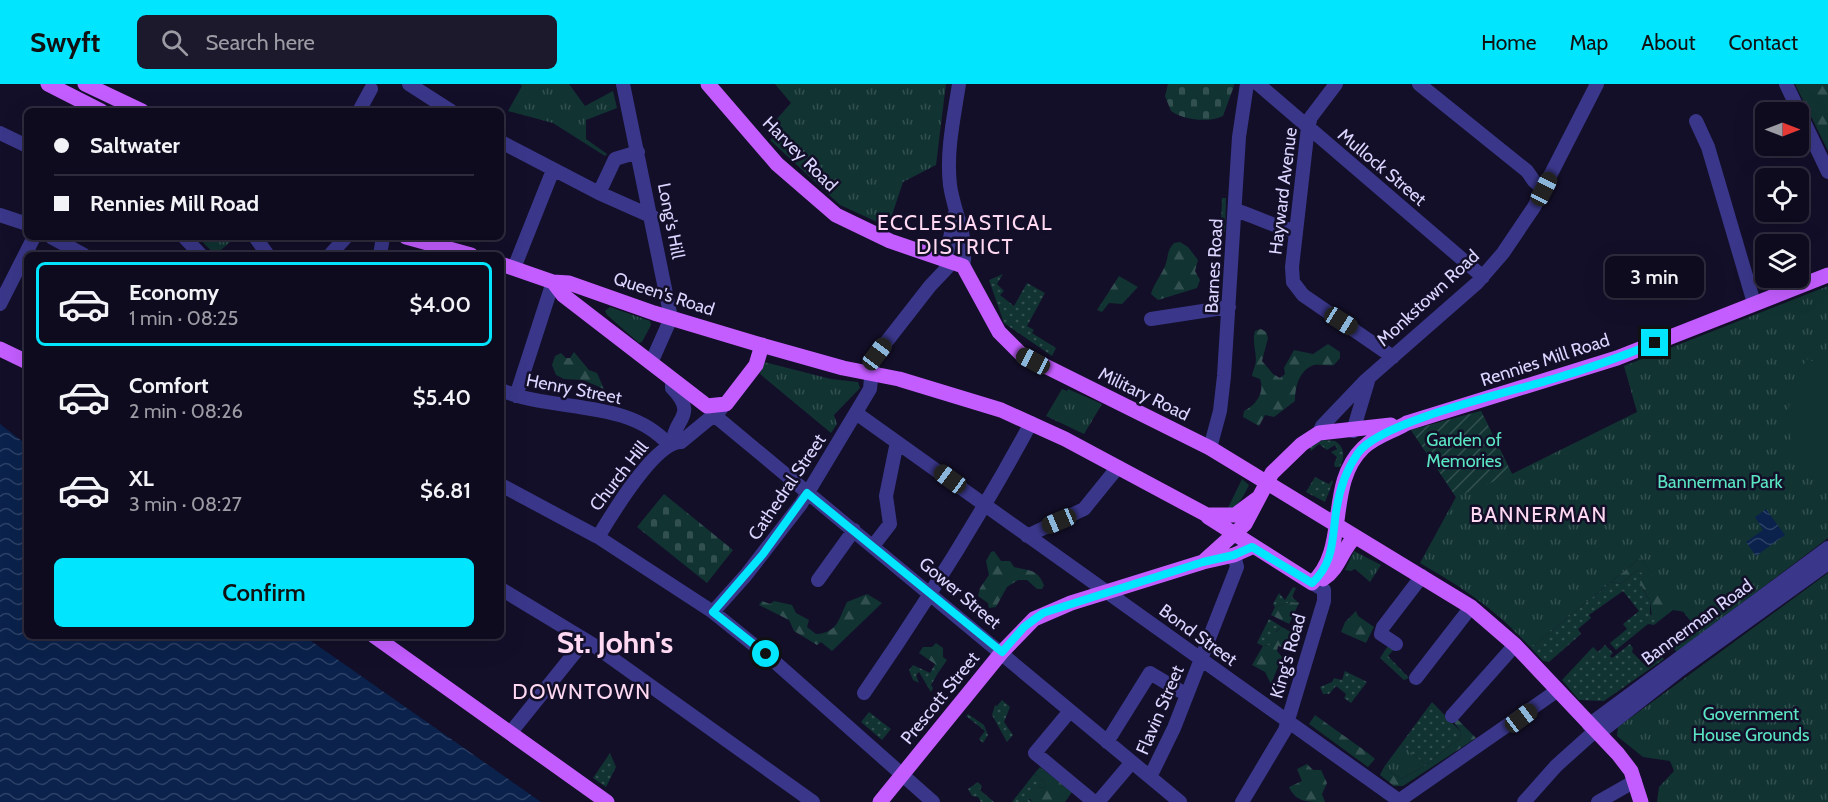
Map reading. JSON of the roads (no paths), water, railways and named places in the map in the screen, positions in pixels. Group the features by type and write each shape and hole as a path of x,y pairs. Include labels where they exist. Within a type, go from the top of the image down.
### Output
{"main road":[{"path":"48,84 91,108"},
{"name":"Harvey Road","path":"708,84 772,158 819,202 848,221 890,241 946,258"},
{"path":"89,86 136,108"},
{"path":"432,240 449,242 466,252"},
{"path":"946,258 963,266"},
{"name":"Queen's Road","path":"508,266 553,282 569,283 671,318 762,345 843,368 871,372 970,399 1031,423 1207,515"},
{"name":"Military Road","path":"963,266 999,332 1021,354 1210,448 1471,607 1515,645 1625,762 1635,781 1641,802"},
{"name":"Rennies Mill Road","path":"1319,433 1353,431 1407,423 1617,358 1828,275"},
{"path":"553,282 563,295 707,405 726,404"},
{"path":"598,321 596,305 609,297"},
{"name":"Church Hill","path":"726,404 756,365 762,345"},
{"path":"0,349 24,361"},
{"name":"Rennies Mill Road","path":"1312,583 1327,566 1345,475 1364,447 1407,423"},
{"path":"1345,475 1353,431"},
{"name":"Monkstown Road","path":"1267,481 1302,444 1319,433"},
{"name":"Prescott Street","path":"1203,562 1245,524 1267,481"},
{"path":"1207,515 1235,515 1257,498"},
{"path":"1207,515 1211,521 1312,583 1331,574 1338,566 1348,544 1355,537"},
{"name":"Prescott Street","path":"880,802 1002,652 1024,627 1043,613 1203,562 1234,555 1252,547"},
{"path":"378,639 607,802"}],"street":[{"path":"409,84 446,108"},
{"name":"Long's Hill","path":"623,84 671,318"},
{"path":"959,84 949,154 955,213 963,231 966,251 963,266"},
{"name":"Barnes Road","path":"1210,448 1220,411 1239,137 1247,84"},
{"name":"Mullock Street","path":"1258,84 1483,277"},
{"name":"Hayward Avenue","path":"1335,84 1311,117 1308,127 1295,231 1293,282 1297,289 1312,302 1393,357"},
{"path":"1419,84 1527,171 1544,189"},
{"name":"Monkstown Road","path":"1319,433 1322,426 1368,380 1483,277 1519,232 1544,189 1598,84"},
{"path":"1786,84 1828,172"},
{"path":"89,86 93,108"},
{"path":"361,108 371,88"},
{"path":"1695,121 1708,147 1754,303"},
{"path":"0,133 24,145"},
{"path":"504,144 599,193 652,217"},
{"path":"599,193 615,159 638,152"},
{"path":"508,266 553,170"},
{"path":"1235,210 1262,218 1278,228 1295,231"},
{"name":"Cathedral Street","path":"713,612 763,554 807,493 870,389 873,359 947,267 946,258 955,213"},
{"path":"0,215 24,223"},
{"path":"56,240 78,252"},
{"path":"187,240 198,252"},
{"path":"333,252 343,240"},
{"path":"0,304 24,257"},
{"path":"516,396 553,282"},
{"path":"1150,319 1229,307"},
{"path":"651,363 671,318"},
{"name":"Church Hill","path":"598,537 622,499 671,444 673,434 682,422 684,412 682,398 672,388 672,380"},
{"path":"1353,431 1368,380"},
{"name":"Henry Street","path":"504,391 516,396 615,414 649,429 671,444"},
{"name":"Church Hill","path":"671,444 681,442 726,404"},
{"name":"Bond Street","path":"856,413 1399,801"},
{"name":"Gower Street","path":"714,415 1180,802"},
{"path":"864,693 987,506 1031,423"},
{"path":"873,546 890,524 886,496 897,442"},
{"path":"1027,536 1084,509 1118,467"},
{"path":"504,487 598,537 713,612 775,662 933,802"},
{"path":"818,580 854,530"},
{"name":"Bannerman Road","path":"1594,730 1828,548"},
{"name":"Flavin Street","path":"1150,777 1187,695 1237,567 1234,555"},
{"name":"Bannerman Road","path":"1594,730 1828,563"},
{"path":"1396,644 1380,638 1383,627 1422,576"},
{"name":"King's Road","path":"1242,802 1288,721 1324,601 1324,590 1312,583"},
{"path":"504,591 585,640 813,802"},
{"path":"1416,678 1471,607"},
{"path":"511,732 585,640"},
{"path":"1447,700 1456,712 1515,645"},
{"path":"1107,742 1150,673 1187,695"},
{"path":"1399,801 1558,690"},
{"path":"1070,711 1035,753 1096,802 1132,762"},
{"path":"1524,802 1556,766 1594,730"},
{"path":"1598,802 1635,781"}],"water":[{"path":"0,424 24,443 24,639 308,639 541,802 0,802"},
{"path":"1766,509 1785,535 1756,556 1746,542 1763,530 1755,517"}],"district":[{"name":"ECCLESIASTICAL DISTRICT","path":"965,235"},
{"name":"BANNERMAN","path":"1539,515"},
{"name":"St. John's","path":"615,643"},
{"name":"DOWNTOWN","path":"582,692"}],"park label":[{"name":"Garden of Memories","path":"1464,450"},
{"name":"Bannerman Park","path":"1720,482"},
{"name":"Government House Grounds","path":"1751,724"}]}
